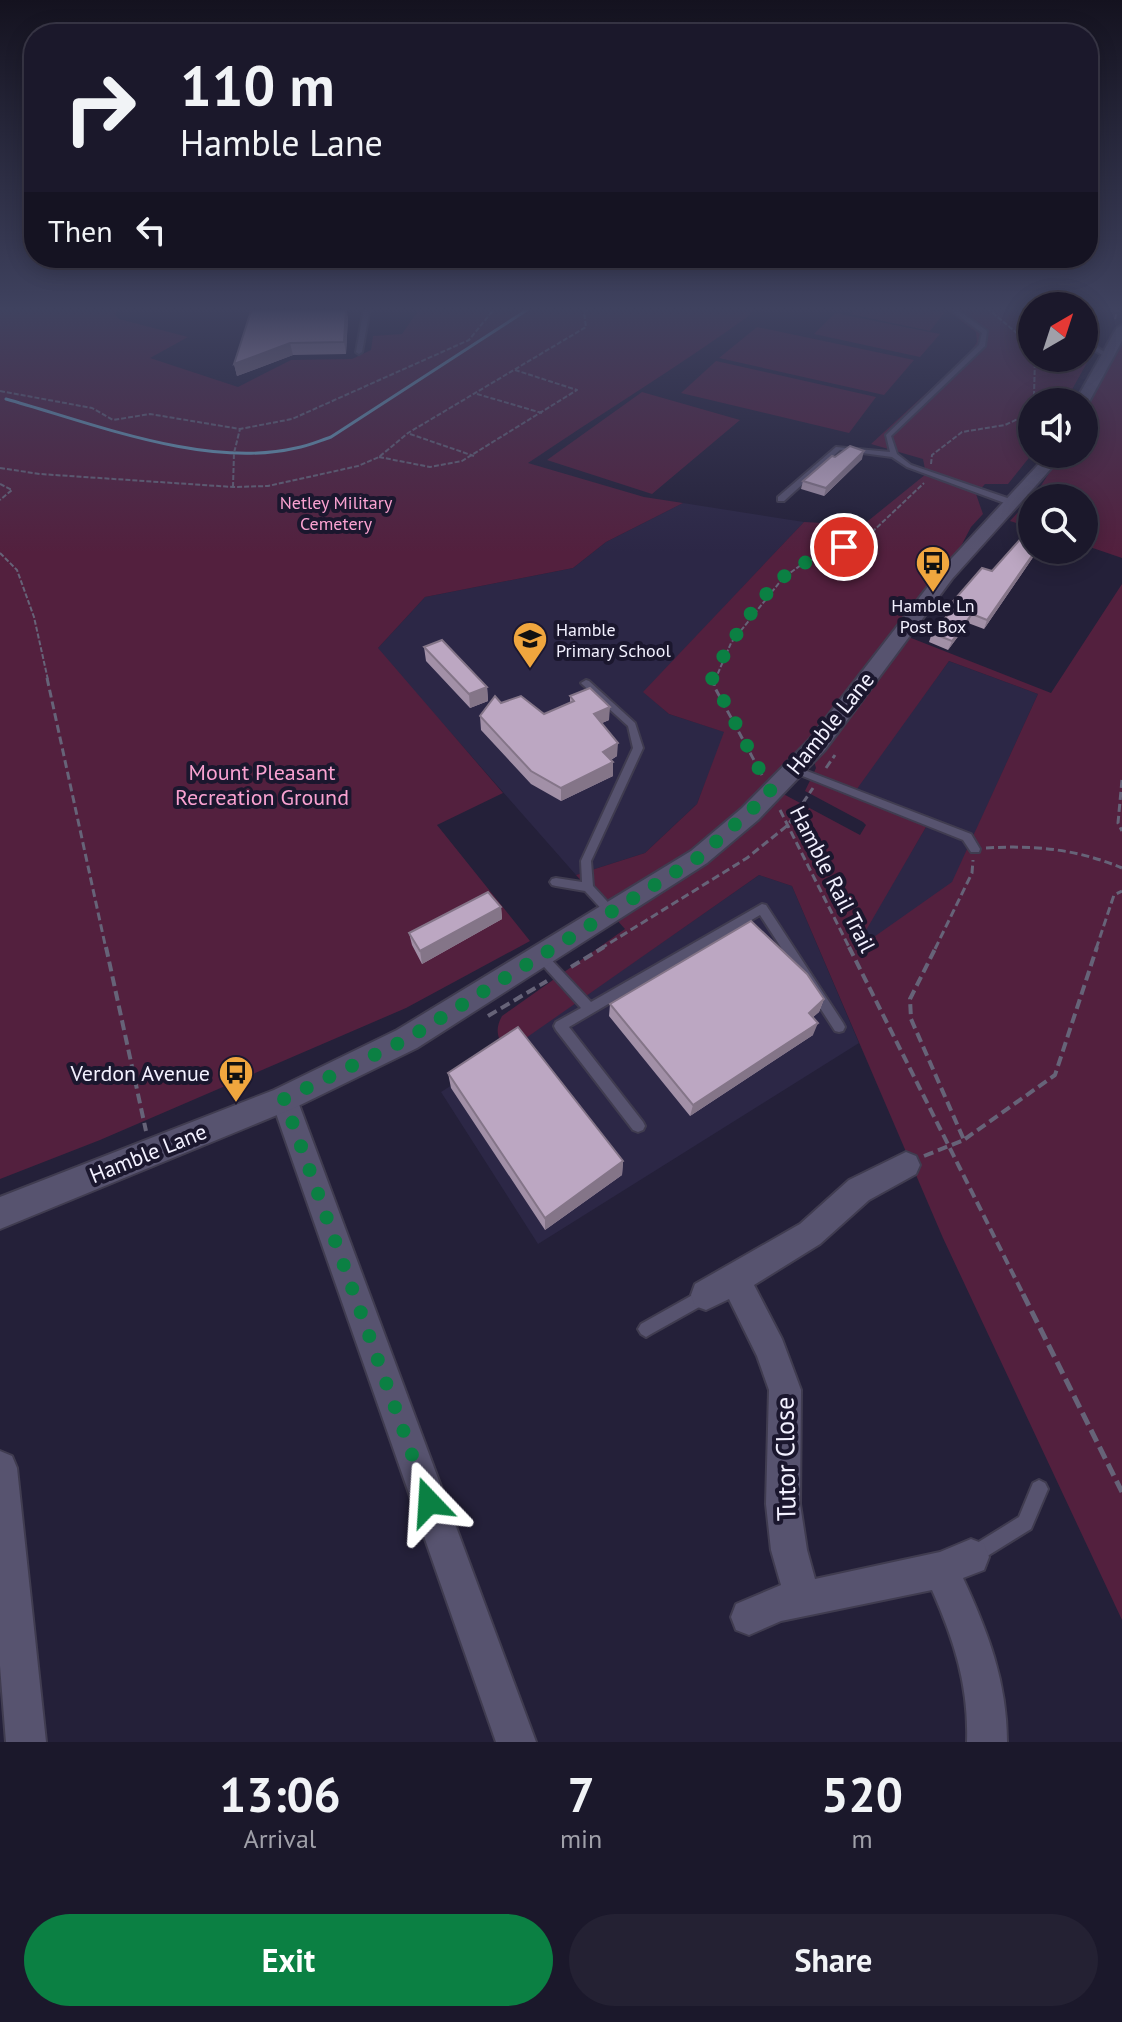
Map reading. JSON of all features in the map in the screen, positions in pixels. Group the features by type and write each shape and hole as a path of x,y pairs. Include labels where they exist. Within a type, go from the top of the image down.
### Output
{"main road":[{"name":"Hamble Lane","path":"0,1213 284,1099 407,1039 699,857 771,792 817,745 946,575 1044,468"}],"street":[{"path":"284,1099 516,1742"},
{"path":"720,1288 810,1234 859,1190 906,1165"},
{"name":"Tutor Close","path":"720,1288 771,1350 785,1390 783,1504 789,1550 803,1600"},
{"path":"0,1468 26,1742"},
{"path":"749,1617 779,1603 956,1564 986,1682 989,1716 987,1742"}],"lane":[{"path":"894,455 888,436 937,389"},
{"path":"781,499 838,448 894,455 909,466 1013,503"},
{"path":"586,683 632,725 638,748 586,861 588,887 611,912"},
{"path":"794,769 967,837 975,849"},
{"path":"556,882 588,887"},
{"path":"638,1126 560,1026 762,908 839,1027"},
{"path":"541,956 589,1008"},
{"path":"646,1329 720,1288"},
{"path":"956,1564 1012,1534 1025,1523 1039,1489"}],"path":[{"path":"0,391 92,408 113,420 150,414 240,429 292,419 359,389"},
{"path":"0,468 40,474 233,487 268,486 358,466 379,457 408,433 481,389"},
{"path":"379,457 430,467 474,456 575,389"},
{"name":"Hamble Rail Trail","path":"1036,389 1030,407 1011,423 982,425 962,432 932,455 934,474 869,535 793,570 774,586 731,644 712,678 1122,1492"},
{"path":"475,393 542,413"},
{"path":"233,487 234,453 240,429"},
{"path":"408,433 474,456"},
{"path":"0,484 12,490 0,500"},
{"path":"0,553 17,570 34,617 147,1134"},
{"path":"1122,780 1118,823 1122,831"},
{"path":"964,1140 911,1019 910,999 972,873 975,849 1051,846 1073,850 1122,868"},
{"path":"948,1145 964,1140 1055,1075 1114,895 1122,891"}],"shaded area":[{"name":"Hamble Primary School","path":"683,503 804,522 644,692 669,714 725,732 697,804 645,853 576,875 377,649 425,597 573,568 606,542"},
{"path":"949,661 1038,694 907,983 852,952 926,827 852,793"},
{"path":"759,875 792,886 859,1043 538,1244 441,1092 519,1042"}],"green space":[{"path":"0,389 640,389 528,463 644,497 683,503 606,542 573,568 425,597 378,648 503,793 437,825 530,941 406,1008 100,1140 0,1179"},
{"path":"685,389 842,389 876,397 849,433 681,393"},
{"path":"859,389 889,389 884,395"},
{"path":"931,389 1018,389 1018,468 1021,468 1008,484 985,484 976,494 983,514 971,527 946,575 901,634 1051,693 1122,584 1122,1620 943,1238 792,886 759,875 506,1052 498,1034 502,1016 625,929 576,875 645,853 697,804 724,732 669,714 643,692 804,522 863,525 926,474 923,459 871,444","holes":["949,661 1038,694 952,882 854,951 926,827 854,793","813,758 816,768 805,791 863,822 866,825 860,835 774,789"]},
{"path":"1098,389 1122,389 1122,558 1098,550 1098,484 1042,484 1052,468 1098,468"},
{"path":"642,392 740,420 652,494 547,460"},
{"path":"1018,512 1018,524 1010,521"}],"building":[{"path":"850,446 864,451 826,488 803,481 832,456"},
{"path":"1018,542 1018,564 1026,564 987,620 972,614 952,641 932,633 953,609 948,607 982,568 992,571"},
{"path":"442,640 487,687 469,694 424,647"},
{"path":"590,688 610,707 594,714 618,743 603,752 613,762 561,788 531,771 480,716 495,696 501,703 521,696 544,714 574,701 570,696"},
{"path":"488,892 501,907 420,951 409,933"},
{"path":"751,921 807,974 824,999 809,1013 818,1023 693,1105 610,1004"},
{"path":"518,1027 623,1161 545,1218 448,1073"}],"waterway":[{"path":"6,399 112,431 187,448 225,453 261,453 296,448 331,437 405,389"}],"place":[{"name":"Hamble Ln Post Box","path":"933,594"},
{"name":"Hamble Primary School","path":"530,670"},
{"name":"Verdon Avenue","path":"236,1104"}],"route":[{"path":"429,1502 284,1099 407,1039 699,857 750,814 771,792 712,678 731,644 774,586 793,570 844,547"}],"park label":[{"name":"Netley Military Cemetery","path":"336,512"},
{"name":"Mount Pleasant Recreation Ground","path":"262,784"}]}
